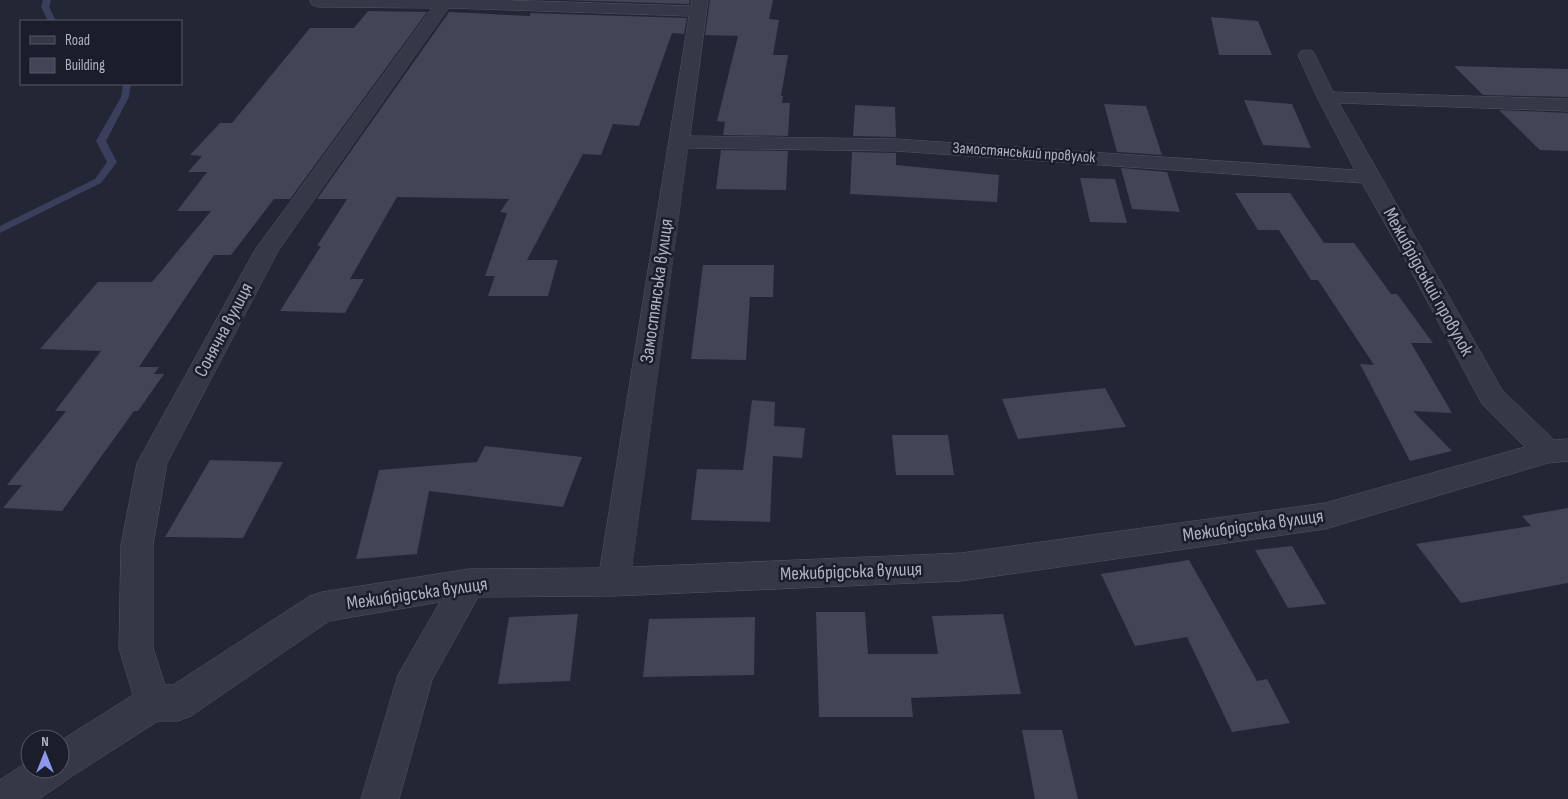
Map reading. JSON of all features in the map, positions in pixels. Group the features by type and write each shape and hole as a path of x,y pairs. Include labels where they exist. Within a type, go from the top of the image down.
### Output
{"street":[{"path":"318,2 699,5"},
{"name":"Сонячна вулиця","path":"153,703 136,648 137,545 152,463 267,250 444,3"},
{"name":"Замостянська вулиця","path":"614,582 699,5"},
{"name":"Межибрідський провулок","path":"1307,55 1326,97 1369,177 1412,250 1492,398 1558,451"},
{"path":"1326,97 1568,105"},
{"name":"Замостянський провулок","path":"679,142 896,145 1369,177"},
{"name":"Межибрідська вулиця","path":"153,703 178,703 322,607 469,583 614,582 961,567 1325,516 1558,451"},
{"path":"380,799 416,675 469,583"},
{"path":"70,757 153,703"},
{"path":"11,795 36,779"}],"building":[{"path":"562,0 690,0 689,4"},
{"path":"710,0 773,0 769,19 779,20 773,55 788,55 781,96 783,96 782,103 790,103 788,136 723,135 725,122 717,121 738,36 705,35"},
{"path":"368,11 427,12 290,199 274,199 231,255 214,255 139,367 159,367 154,374 164,374 138,411 134,411 62,511 3,508 22,485 7,485 66,411 55,411 101,351 40,349 98,282 152,282 211,211 177,211 207,172 188,172 202,156 190,155 220,123 232,123 310,28 354,28"},
{"path":"449,12 530,16 530,13 687,18 684,34 672,33 639,126 613,124 601,155 583,154 527,260 558,260 548,296 488,296 495,276 485,276 507,213 500,212 509,199 397,197 350,279 364,279 345,313 280,311 321,246 317,246 347,199 317,199"},
{"path":"1211,17 1258,21 1272,55 1219,55"},
{"path":"1454,66 1568,69 1568,97 1483,95"},
{"path":"1244,100 1292,104 1311,148 1263,145"},
{"path":"1104,104 1146,106 1162,155 1117,152"},
{"path":"855,105 895,107 896,137 853,136"},
{"path":"1499,110 1568,113 1568,151 1540,150"},
{"path":"721,150 788,151 786,190 716,189"},
{"path":"852,152 896,153 896,165 999,175 997,202 850,194"},
{"path":"1121,168 1167,172 1180,212 1132,209"},
{"path":"1080,178 1115,179 1127,223 1090,222"},
{"path":"1235,193 1290,193 1324,243 1354,243 1391,294 1397,294 1433,343 1411,343 1452,413 1413,411 1452,451 1410,461 1360,364 1374,365 1318,280 1311,280 1279,230 1258,230"},
{"path":"703,265 774,265 773,297 750,297 746,360 691,359"},
{"path":"1105,388 1126,427 1018,439 1002,399"},
{"path":"752,400 775,402 774,426 805,428 802,458 773,456 770,522 691,520 697,469 743,470"},
{"path":"892,435 948,435 954,475 896,475"},
{"path":"485,446 582,457 563,507 429,491 417,554 356,559 379,470 477,462"},
{"path":"210,460 283,462 243,538 165,537"},
{"path":"1568,508 1568,583 1461,603 1416,544 1531,526 1522,516"},
{"path":"1292,546 1326,604 1288,608 1255,550"},
{"path":"1189,560 1257,681 1267,679 1290,723 1232,732 1187,637 1135,646 1101,574"},
{"path":"816,612 865,612 868,654 938,654 932,616 1003,614 1021,694 911,698 913,717 819,717"},
{"path":"578,614 570,681 498,684 509,617"},
{"path":"755,617 754,675 643,677 649,619"},
{"path":"1022,730 1062,730 1078,799 1035,799"}],"waterway":[{"path":"47,0 45,7 52,20"},
{"path":"0,230 98,181 112,162 101,141 125,97 127,85"}]}
